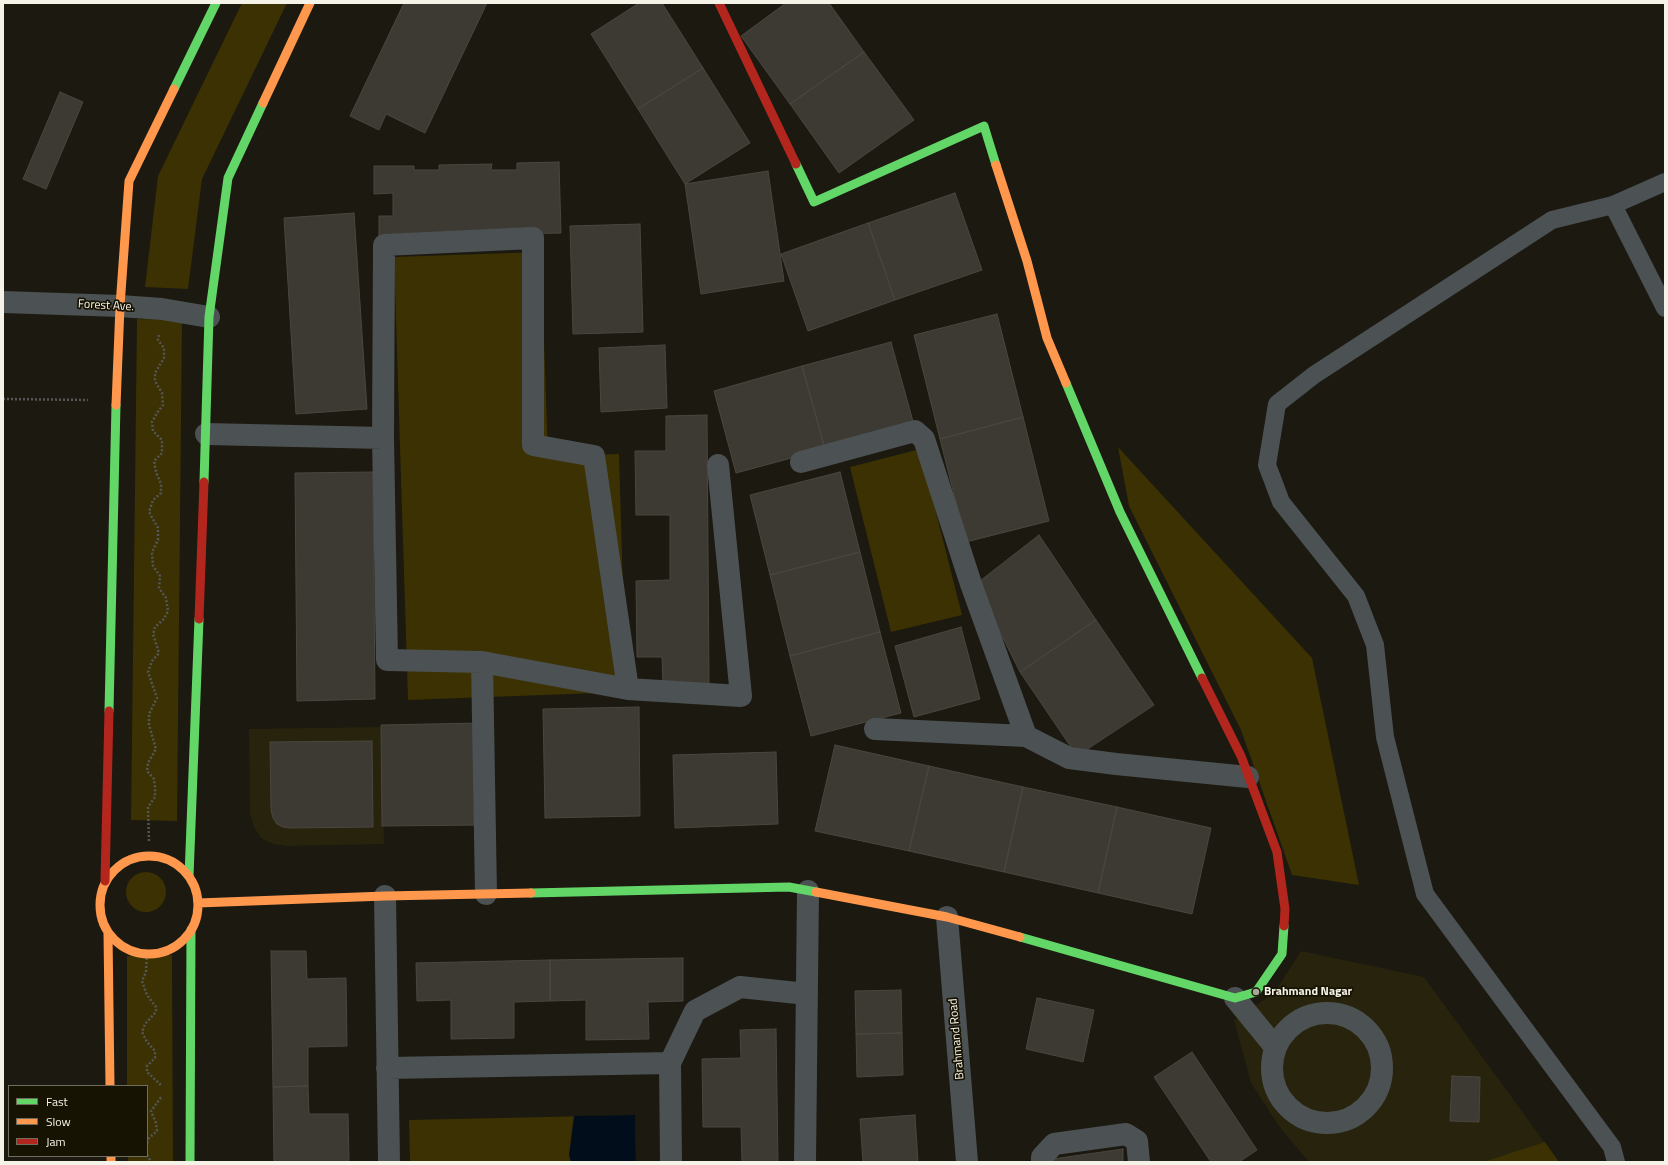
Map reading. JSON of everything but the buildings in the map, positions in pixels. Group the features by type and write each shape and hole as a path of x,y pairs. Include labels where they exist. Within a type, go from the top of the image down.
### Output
{"street":[{"path":"105,881 114,869 126,861 139,856 153,855 167,859 180,866 190,876 196,889 198,903 196,917 191,930 183,940 172,948 160,953 147,954 125,948 108,933 102,921 100,907 101,894 105,881 116,401 128,181 216,3"},
{"path":"190,876 209,317 228,178 310,3"},
{"path":"198,903 385,896 789,887 947,917 1235,998 1256,992 1282,954 1285,909 1277,852 1237,749 1120,512 1047,338 1027,261 984,126 814,202 718,3"},
{"path":"628,689 594,456 533,445 533,238 384,245 383,438 387,660 482,662 628,689 741,696 718,465"},
{"name":"Forest Ave.","path":"3,302 162,309 209,317"},
{"path":"801,462 915,431 924,439 971,584 1026,736"},
{"path":"206,434 383,438"},
{"path":"482,662 486,894"},
{"path":"875,729 1026,736 1069,758 1116,764 1248,776"},
{"path":"805,1162 808,891"},
{"path":"385,896 389,1162"},
{"name":"Brahmand Road","path":"947,917 967,1162"},
{"path":"190,1162 191,930"},
{"path":"108,933 110,1085"},
{"path":"671,1162 670,1063 695,1011 740,987 807,994"},
{"path":"1235,998 1275,1047"},
{"path":"1319,1013 1339,1013 1356,1020 1371,1033 1380,1050 1382,1069 1379,1088 1368,1105 1353,1117 1334,1123 1315,1122 1297,1115 1282,1102 1273,1085 1270,1066 1275,1047 1285,1030 1301,1018 1319,1013"},
{"path":"387,1068 670,1063"},
{"path":"1042,1162 1042,1156 1054,1144 1126,1134 1138,1141 1139,1162"}],"lane":[{"path":"1616,1162 1612,1147 1425,894 1385,737 1375,645 1356,596 1281,502 1268,465 1277,404 1314,375 1552,220 1613,205 1665,182"},
{"path":"1613,205 1665,308"}],"path":[{"path":"149,841 148,807 155,797 155,787 154,779 147,771 148,763 156,749 149,726 149,714 157,698 148,672 152,661 159,653 153,634 155,627 164,619 168,611 166,598 159,588 160,576 152,566 152,552 158,540 158,528 149,512 153,500 161,493 161,484 156,472 154,461 162,453 162,440 153,431 152,422 163,405 162,393 155,381 155,373 164,358 164,348 158,340 162,309"},
{"path":"3,399 116,401"},
{"path":"147,954 146,972 142,982 147,995 156,1007 156,1012 145,1024 142,1032 147,1042 156,1051 155,1058 147,1066 147,1072 162,1084 163,1089"},
{"path":"148,1140 157,1131 156,1123 151,1111 164,1094"}],"shaded area":[{"path":"242,3 287,3 202,179 188,289 145,287 158,176"},
{"path":"541,252 548,456 619,454 626,692 408,700 394,257"},
{"path":"137,319 182,320 177,821 131,820"},
{"path":"1118,447 1312,658 1359,885 1292,875 1241,730 1129,506"},
{"path":"920,449 962,615 891,632 850,467"},
{"path":"382,727 384,844 286,846 273,844 261,838 254,827 250,813 249,729"},
{"path":"146,872 154,874 160,878 164,884 166,892 164,900 160,906 154,910 146,912 138,910 132,906 128,900 126,892 128,884 132,878 138,874"},
{"path":"1301,951 1424,977 1545,1143 1485,1162 1309,1162 1281,1129 1251,1083 1234,1020 1274,993"},
{"path":"172,955 173,1162 128,1162 128,1157 148,1157 148,1085 127,1085 127,956"},
{"path":"635,1115 636,1162 410,1162 409,1120"},
{"path":"1545,1142 1559,1162 1483,1162"}],"water":[{"path":"635,1115 636,1162 571,1162 569,1155 574,1116"}],"traffic: fast":[{"path":"174,89 216,3"},
{"path":"204,482 209,317 228,178 263,103"},
{"path":"796,164 814,202 984,126 996,165"},
{"path":"1066,383 1120,512 1202,678"},
{"path":"109,711 116,405"},
{"path":"189,876 199,619"},
{"path":"531,893 789,887 816,892"},
{"path":"1020,937 1235,998 1256,992 1282,954 1284,926"},
{"path":"190,1162 191,930"}],"traffic: slow":[{"path":"263,103 310,3"},
{"path":"116,405 120,306 129,181 174,89"},
{"path":"996,165 1027,261 1047,338 1066,383"},
{"path":"149,856 168,860 184,870 194,886 198,905 194,924 184,940 168,950 149,954 130,950 114,940 104,924 100,905 104,886 114,870 130,860 149,856"},
{"path":"816,892 947,917 1020,937"},
{"path":"198,903 385,896 531,893"},
{"path":"108,933 110,1085"},
{"path":"111,1157 111,1162"}],"traffic: jam":[{"path":"719,3 796,164"},
{"path":"199,619 204,482"},
{"path":"1202,678 1241,756 1277,852 1285,909 1284,926"},
{"path":"105,881 109,711"}],"place":[{"name":"Brahmand Nagar","path":"1256,992"}]}
